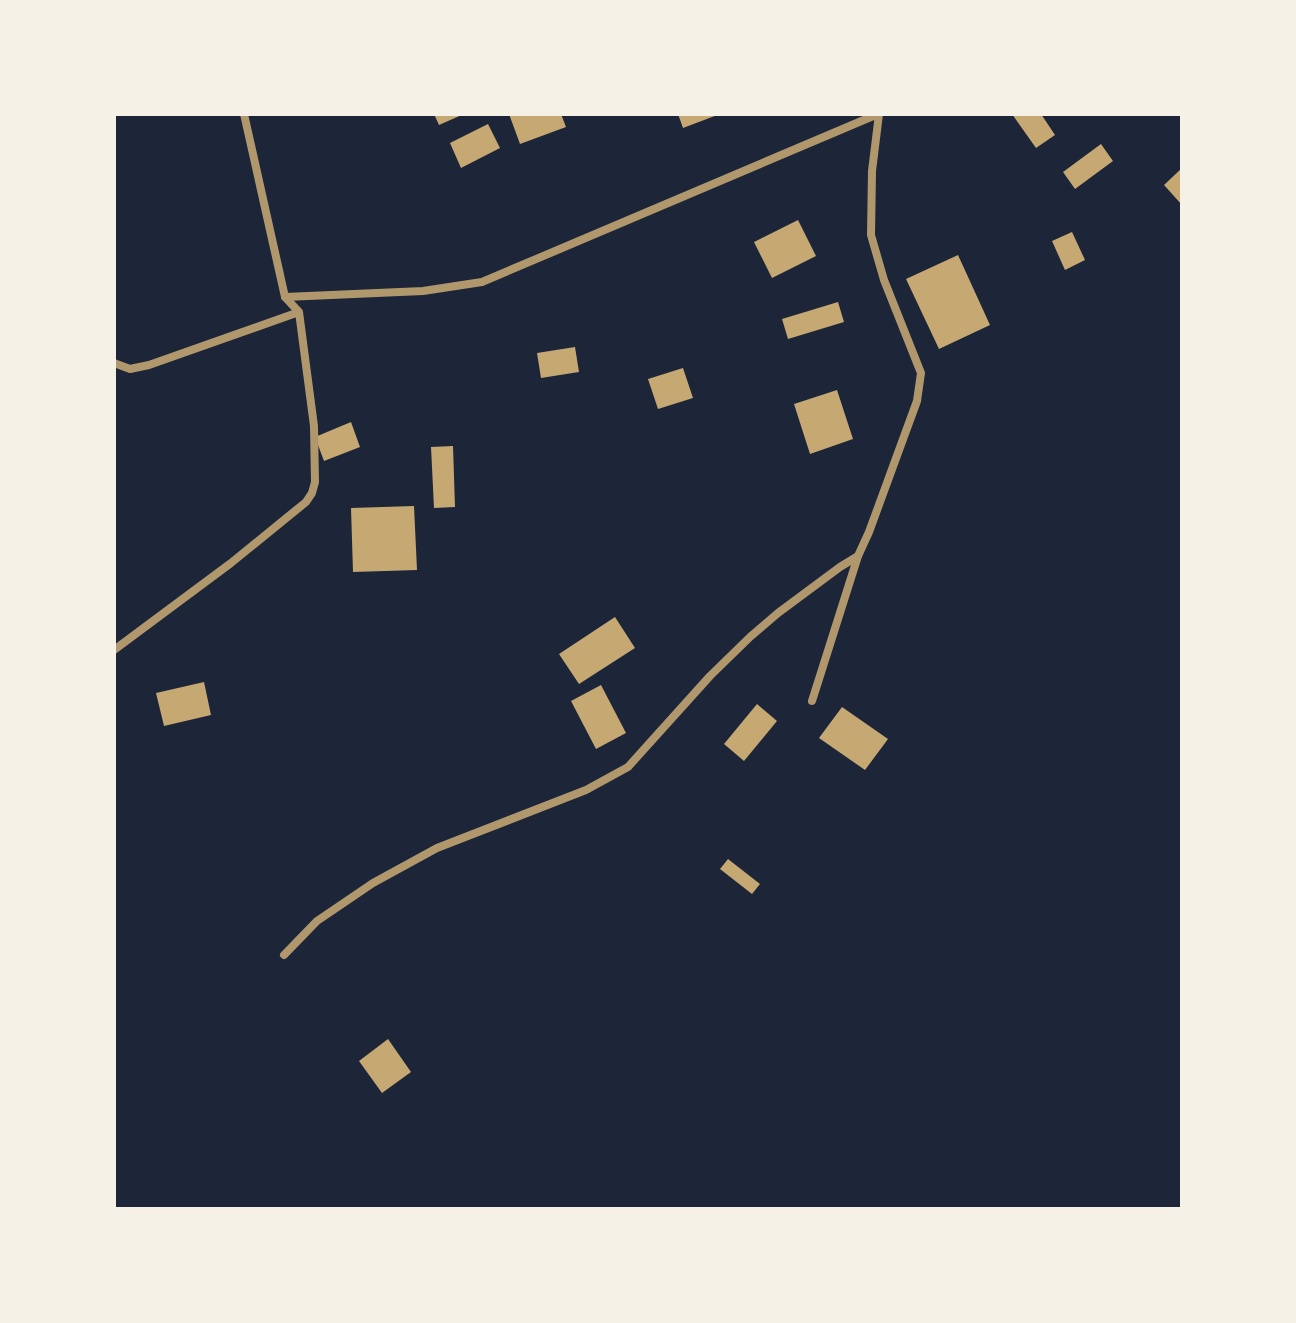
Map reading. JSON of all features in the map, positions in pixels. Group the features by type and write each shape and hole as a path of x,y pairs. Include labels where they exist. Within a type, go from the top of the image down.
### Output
{"street":[{"path":"114,650 231,563 306,502 315,482 314,426 299,312 285,297 244,114"},
{"path":"285,297 423,291 482,282 879,114 872,182 871,235 884,280 921,373 917,401 858,556 812,701"},
{"path":"114,363 130,369 149,365 299,312"},
{"path":"284,955 317,921 386,876 437,848 586,790 628,767 710,676 750,637 790,603 858,556"}],"shaded area":[{"path":"114,114 1182,114 1182,1209 114,1209"}],"building":[{"path":"434,114 464,114 439,125"},
{"path":"509,114 561,114 566,127 520,144"},
{"path":"678,114 720,114 683,128"},
{"path":"1012,114 1041,114 1055,135 1036,148"},
{"path":"488,124 500,148 461,168 450,143"},
{"path":"1101,144 1113,161 1075,189 1063,172"},
{"path":"1182,168 1182,205 1164,185"},
{"path":"798,220 816,256 772,278 754,242"},
{"path":"1072,232 1085,260 1065,270 1052,241"},
{"path":"958,255 990,325 939,349 906,279"},
{"path":"838,302 844,322 788,339 782,319"},
{"path":"575,347 579,372 541,378 537,353"},
{"path":"683,368 693,398 658,409 648,379"},
{"path":"837,390 853,439 810,454 794,404"},
{"path":"351,422 360,447 324,461 315,437"},
{"path":"453,446 455,507 434,508 431,447"},
{"path":"414,506 417,570 353,572 351,508"},
{"path":"615,617 635,648 579,684 559,654"},
{"path":"204,682 211,715 164,726 156,693"},
{"path":"601,685 626,733 596,749 571,701"},
{"path":"757,704 777,721 744,761 724,744"},
{"path":"842,707 888,739 865,770 819,738"},
{"path":"728,859 760,884 752,894 720,869"},
{"path":"388,1039 411,1072 382,1093 359,1061"}]}
